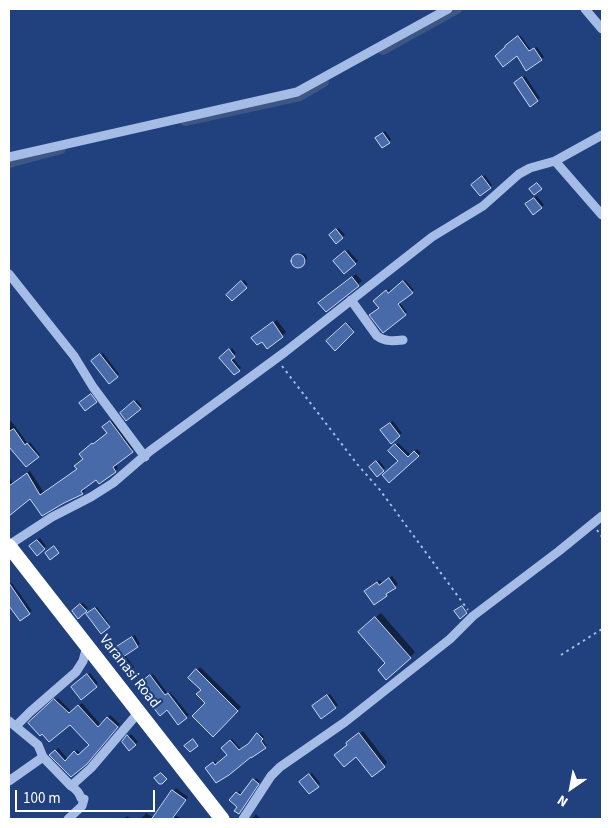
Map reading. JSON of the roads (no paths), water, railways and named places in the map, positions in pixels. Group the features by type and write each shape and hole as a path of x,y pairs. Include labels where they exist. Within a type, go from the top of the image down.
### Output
{"highway":[{"name":"Varanasi Road","path":"9,545 222,819"}],"street":[{"path":"9,157 297,92 448,9"},
{"path":"585,9 602,30"},
{"path":"9,545 52,517 102,491 113,483 150,451 276,358 432,236 483,206 524,170 555,162 602,134"},
{"path":"555,162 602,215"},
{"path":"9,274 74,356 93,387 145,457"},
{"path":"351,300 374,332 382,339 387,341 403,340"},
{"path":"243,819 276,771 345,722 450,639 472,616 552,557 602,516"},
{"path":"68,819 82,806 84,799 43,756 38,746 12,723 34,708 76,672 84,661 87,646"},
{"path":"71,786 91,768 138,713"},
{"path":"9,781 43,756"}],"waterway":[{"path":"383,50 457,9"},
{"path":"185,121 300,96 324,82"},
{"path":"9,163 61,149"}]}
